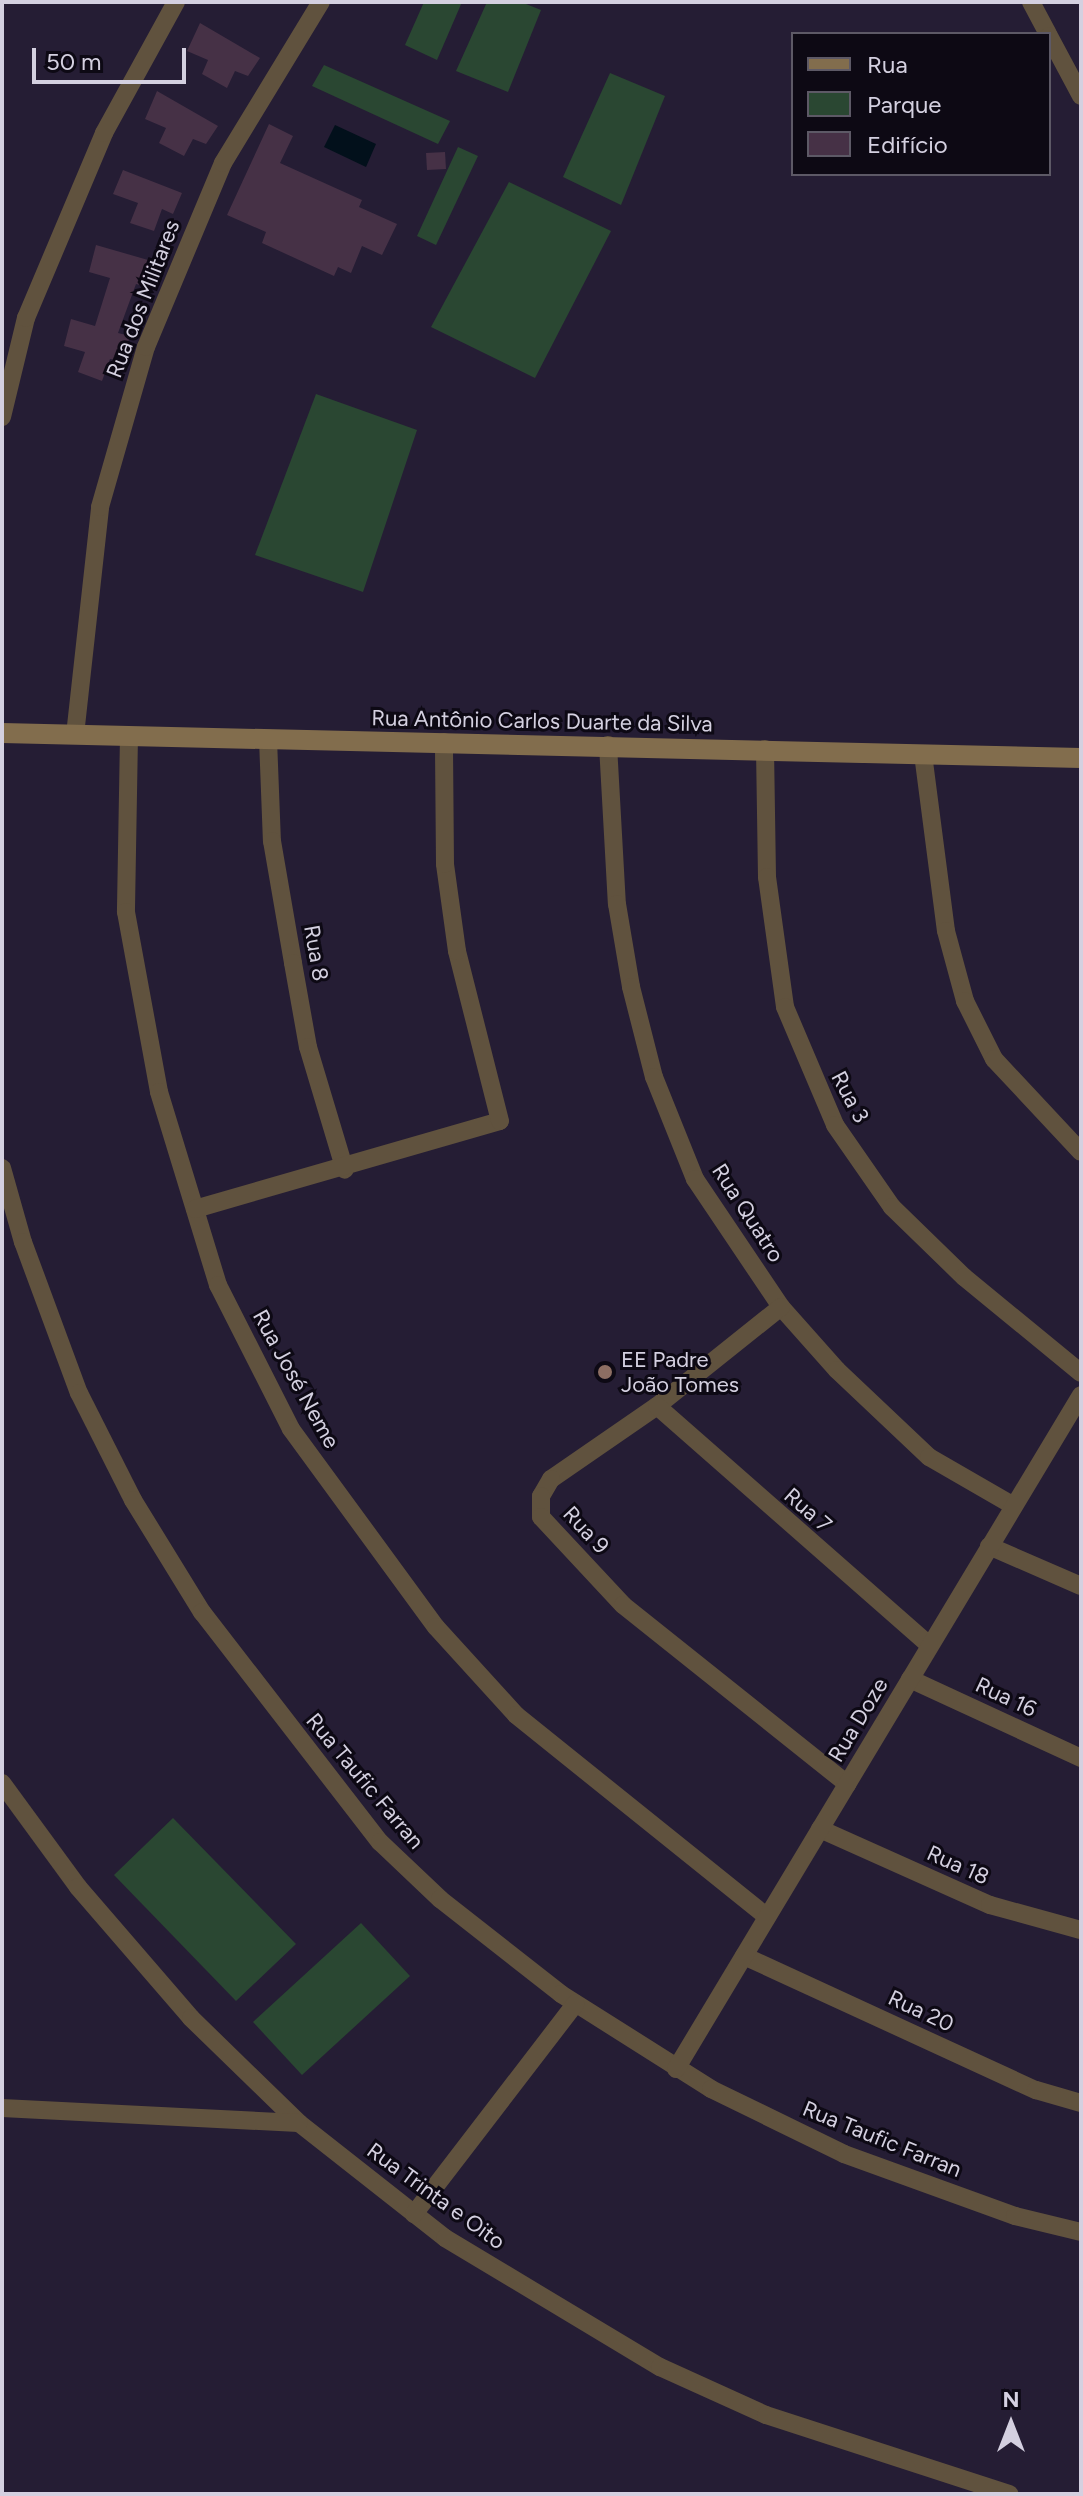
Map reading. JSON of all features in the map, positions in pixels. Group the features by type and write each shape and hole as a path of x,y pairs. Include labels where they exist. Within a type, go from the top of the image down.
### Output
{"street":[{"path":"2,417 26,318 104,133 176,2"},
{"name":"Rua dos Militares","path":"75,735 100,507 146,347 223,163 321,2"},
{"path":"1031,2 1046,32"},
{"path":"1051,41 1081,96"},
{"name":"Rua Antônio Carlos Duarte da Silva","path":"2,733 1081,758"},
{"name":"Rua José Neme","path":"129,736 126,912 159,1092 218,1285 291,1429 436,1627 516,1715 767,1917"},
{"name":"Rua 8","path":"268,739 272,841 308,1047 345,1170"},
{"path":"195,1209 345,1170 500,1121 457,951 445,864 444,742"},
{"name":"Rua Quatro","path":"608,745 617,904 654,1077 695,1179 781,1307 837,1370 929,1457 1014,1506"},
{"name":"Rua 3","path":"765,749 767,877 785,1007 835,1125 892,1207 964,1277 1081,1373"},
{"path":"923,754 946,931 965,1001 994,1059 1081,1152"},
{"name":"Rua Taufic Farran","path":"2,1168 23,1242 79,1393 133,1500 202,1612 380,1842 440,1899 575,2004 676,2069 844,2154 1015,2216 1081,2232"},
{"name":"Rua 9","path":"781,1307 657,1406 551,1479 541,1496 541,1517 623,1605 847,1784"},
{"name":"Rua Doze","path":"676,2069 989,1546 1075,1418 1081,1395"},
{"name":"Rua 7","path":"657,1406 930,1646"},
{"path":"989,1546 1081,1586"},
{"name":"Rua 16","path":"910,1679 1081,1758"},
{"name":"Rua Trinta e Oito","path":"2,1783 78,1887 191,2018 299,2123 414,2214 548,2303 660,2367 766,2415 1009,2494"},
{"name":"Rua 18","path":"820,1829 990,1905 1081,1930"},
{"name":"Rua 20","path":"744,1956 1036,2090 1081,2103"},
{"path":"414,2214 575,2004"},
{"path":"2,2108 299,2123"}],"green space":[{"path":"424,2 462,2 437,60 405,45"},
{"path":"487,2 521,2 541,10 508,92 456,71"},
{"path":"324,65 450,121 438,144 312,86"},
{"path":"610,73 665,96 621,205 563,177"},
{"path":"458,147 478,156 436,245 417,236"},
{"path":"509,182 611,231 535,378 431,327"},
{"path":"316,394 417,430 363,592 255,555"},
{"path":"173,1818 296,1944 236,2001 114,1875"},
{"path":"361,1923 410,1976 302,2075 253,2022"}],"water":[{"path":"335,125 376,144 366,167 324,147"}],"building":[{"path":"200,23 260,58 248,76 235,71 227,88 202,74 208,60 187,51"},
{"path":"157,91 218,126 206,144 193,139 184,156 159,143 166,128 145,119"},
{"path":"269,124 293,136 280,163 362,200 359,207 397,224 382,255 362,246 351,273 338,267 334,276 262,243 266,232 227,215"},
{"path":"445,152 446,169 427,170 426,153"},
{"path":"123,170 182,193 173,214 162,209 154,231 130,223 138,203 113,194"},
{"path":"96,245 155,262 147,287 136,284 118,333 130,336 122,361 110,359 102,381 78,372 85,352 64,346 71,319 95,326 110,278 89,272"}],"place":[{"name":"EE Padre João Tomes","path":"605,1372"}]}
